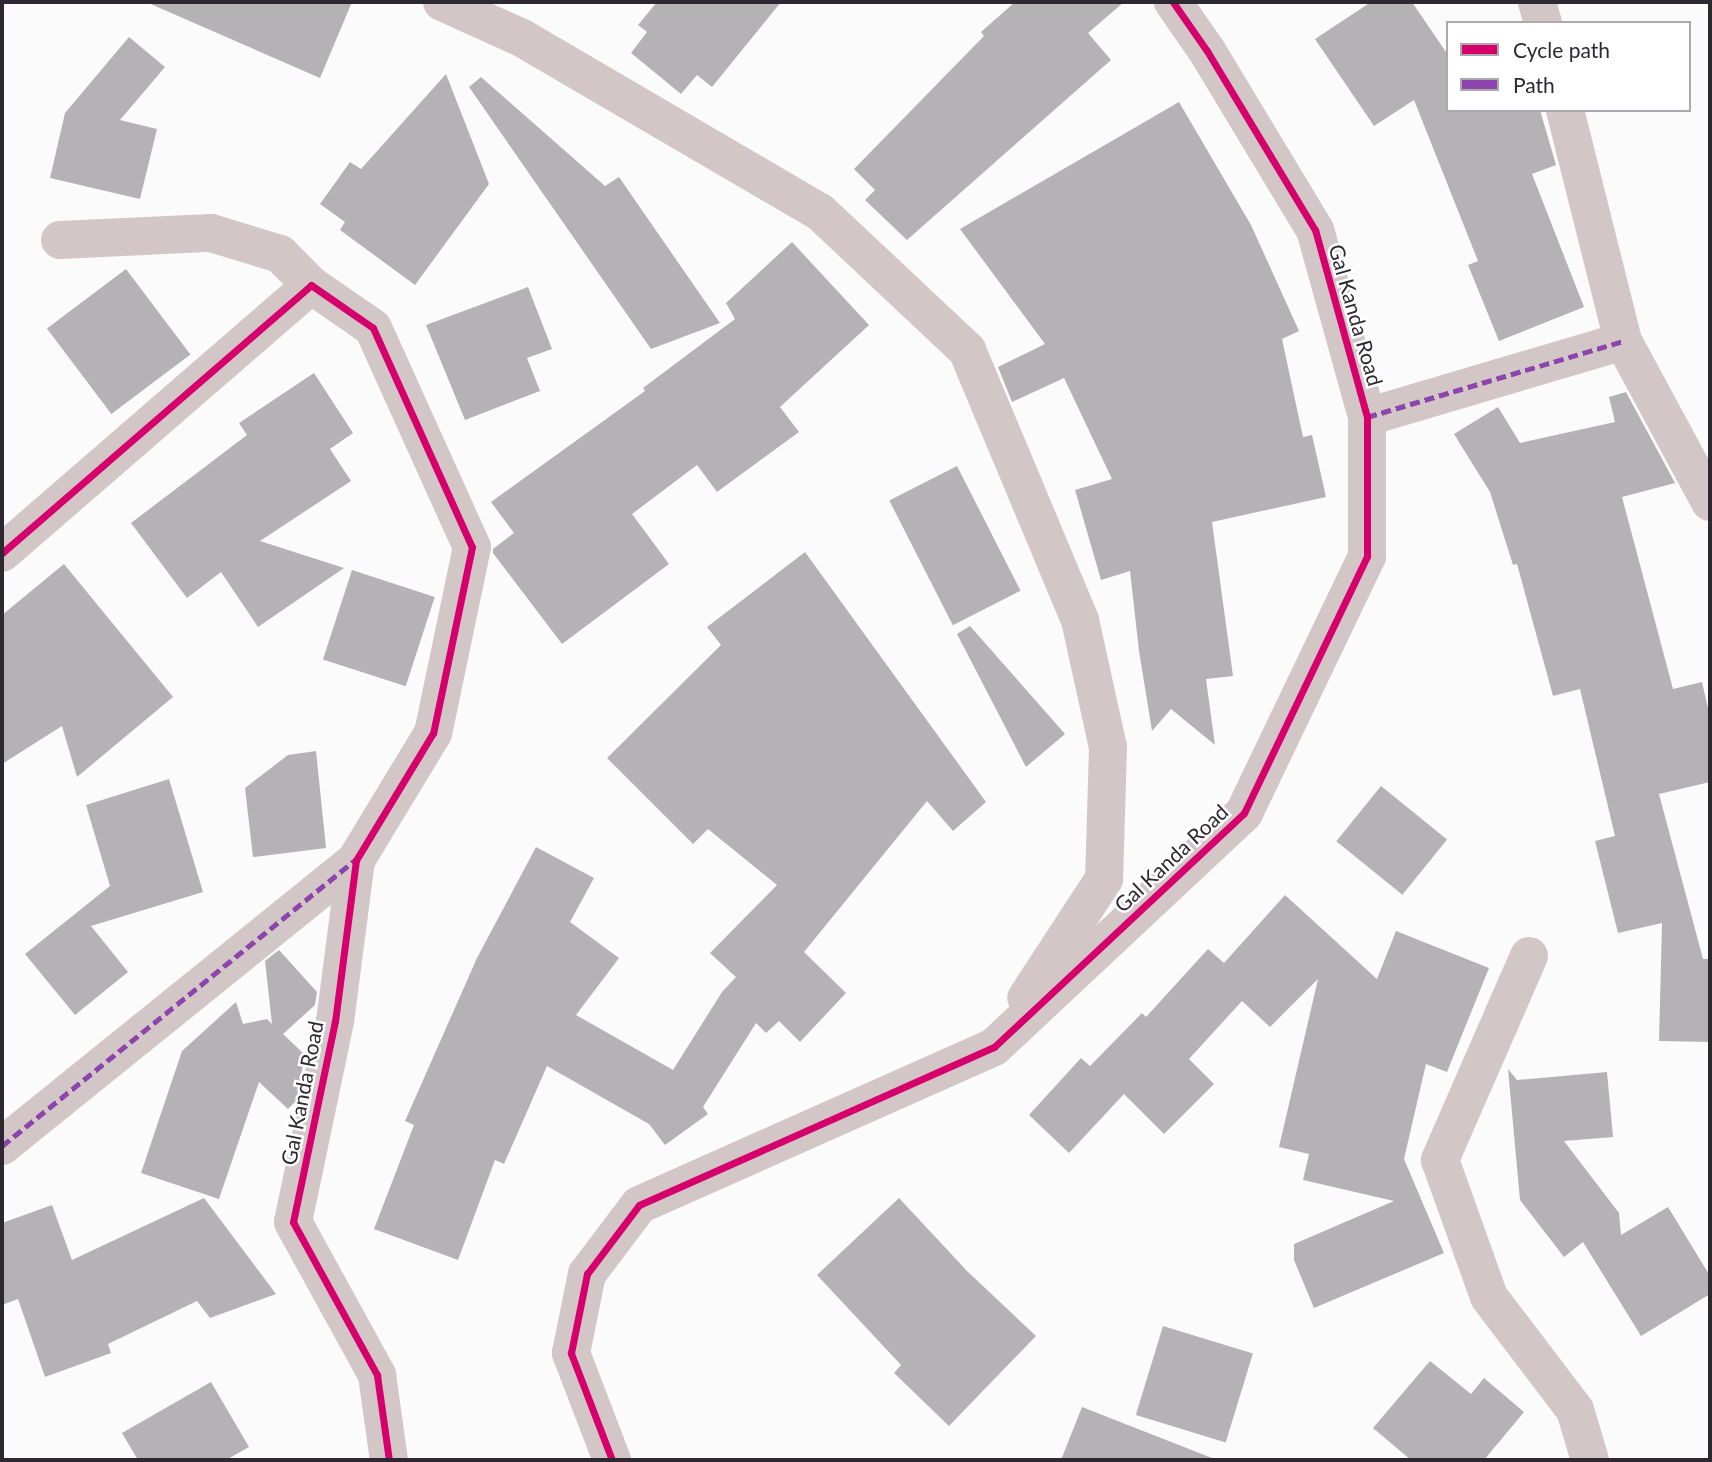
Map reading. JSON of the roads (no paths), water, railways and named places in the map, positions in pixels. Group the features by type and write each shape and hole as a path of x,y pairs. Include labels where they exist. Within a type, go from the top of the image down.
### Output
{"street":[{"path":"442,2 523,38 820,212 967,350 1080,620 1108,747 1104,878 994,1047"},
{"name":"Gal Kanda Road","path":"612,1460 571,1353 587,1274 639,1205 994,1047 1244,813 1367,556 1367,418 1315,230 1207,51 1173,2"},
{"path":"1537,2 1542,21"},
{"path":"1566,112 1623,341 1710,502"},
{"name":"Gal Kanda Road","path":"60,240 211,233 280,254 311,285 373,328 472,547 433,733 356,860 335,1021 293,1222 377,1375 389,1460"},
{"path":"2,553 311,285"},
{"path":"1367,418 1623,341"},
{"path":"2,1146 356,860"},
{"path":"1529,956 1440,1160 1489,1297 1575,1410 1590,1460"}]}
